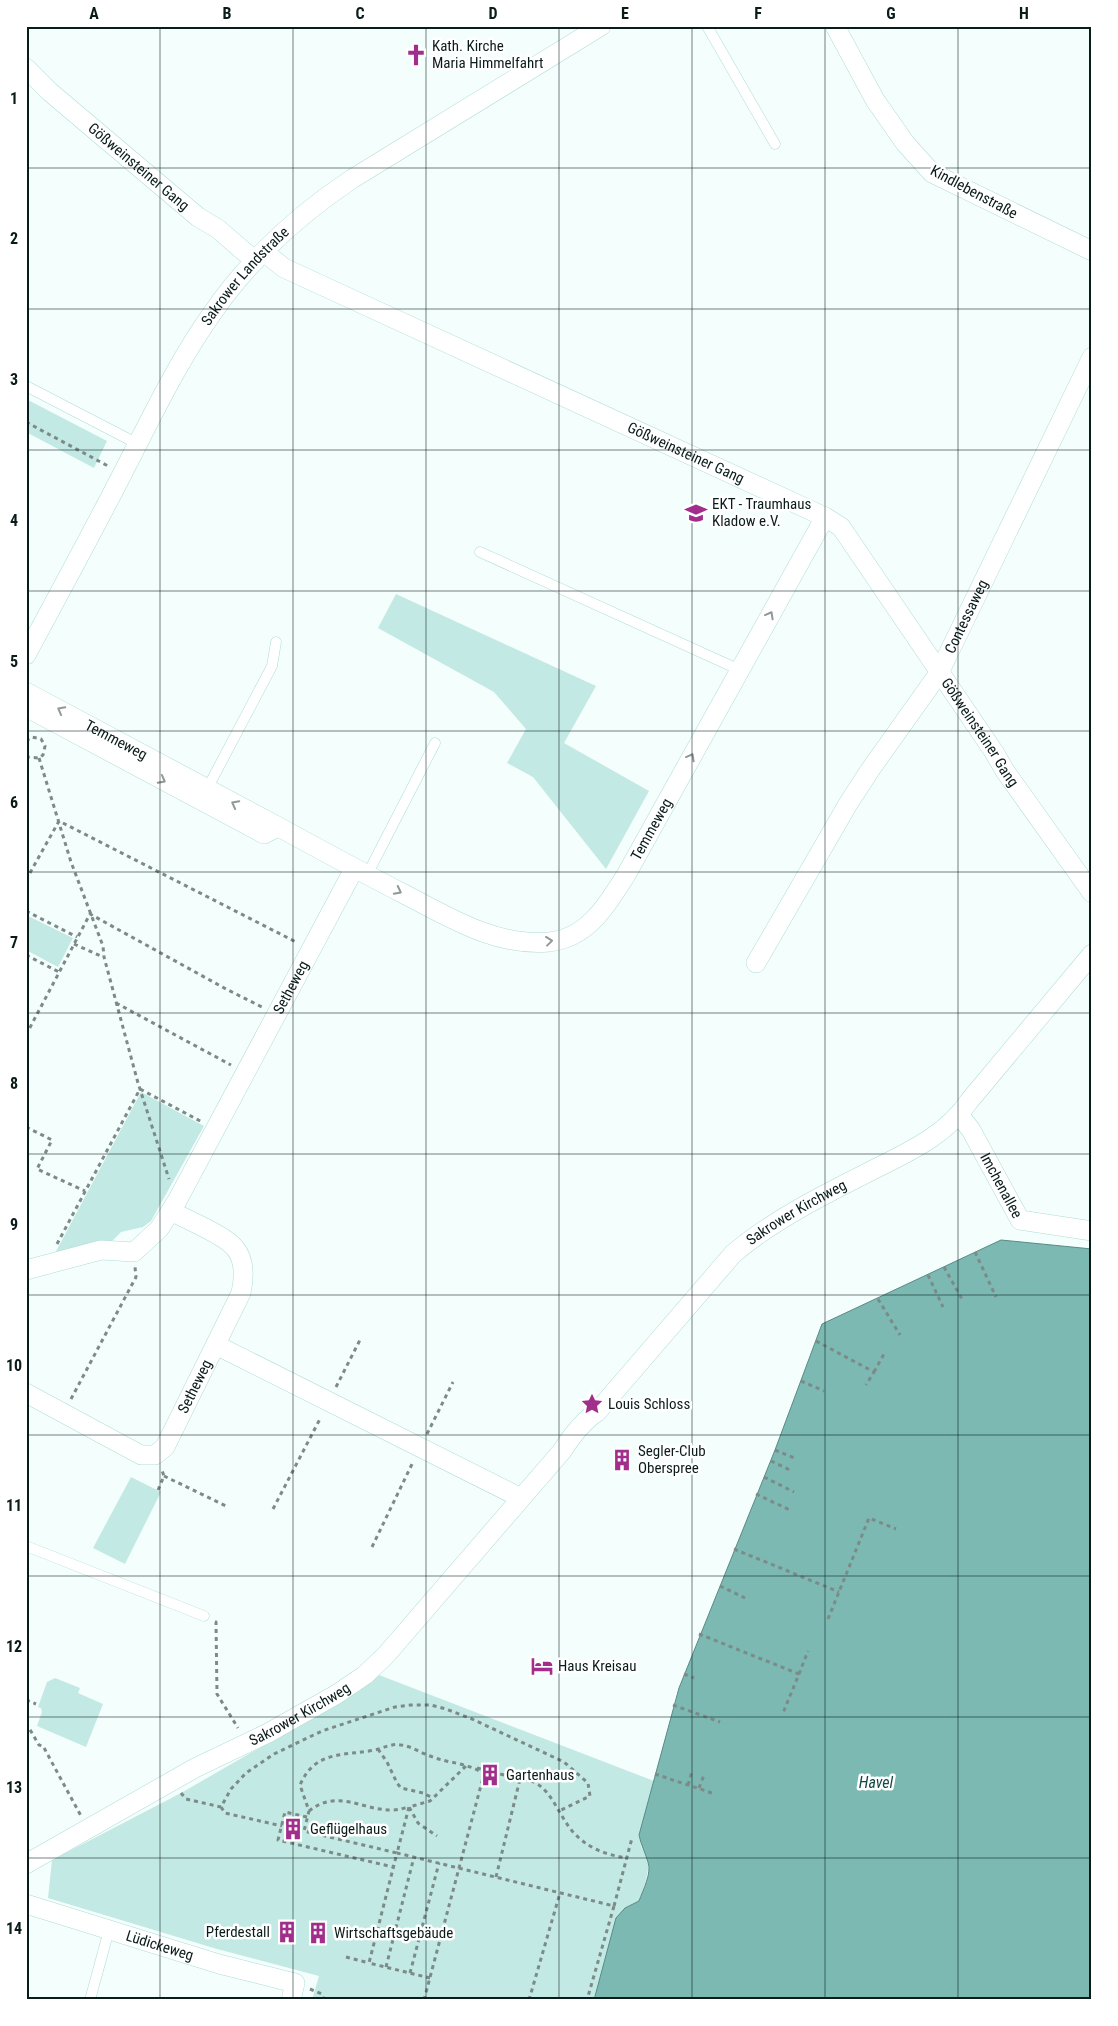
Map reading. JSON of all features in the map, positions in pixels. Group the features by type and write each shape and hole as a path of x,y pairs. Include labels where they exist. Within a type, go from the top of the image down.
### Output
{"street":[{"name":"Sakrower Landstraße","path":"26,655 180,364 210,316 260,257 321,200 352,179 601,26"},
{"name":"Kindlebenstraße","path":"834,26 875,100 905,143 932,173 1092,251"},
{"name":"Gößweinsteiner Gang","path":"26,68 57,98 198,217 260,257 825,517 841,527 1005,771 1092,893"},
{"name":"Contessaweg","path":"756,964 848,804 875,762 939,673 1092,357"},
{"name":"Temmeweg","path":"26,707 204,795 278,827 360,872 453,919 508,940 551,942 584,929 594,921 608,904 626,875 825,517"},
{"name":"Temmeweg","path":"26,692 204,795"},
{"name":"Setheweg","path":"134,1252 159,1229 174,1206 311,949 360,872"},
{"name":"Sakrower Kirchweg","path":"26,1864 89,1830 173,1780 248,1744 337,1694 371,1669 562,1451 569,1440 597,1412 737,1251 751,1240 821,1196 915,1150 960,1116 970,1100 1092,954"},
{"name":"Imchenallee","path":"960,1116 971,1130 1020,1220 1092,1231"},
{"name":"Setheweg","path":"155,1455 165,1447 241,1293 244,1277 236,1248 174,1206"},
{"path":"26,1270 101,1250 134,1252"},
{"path":"216,1344 521,1498"},
{"path":"26,1393 142,1455 155,1455"},
{"name":"Lüdickeweg","path":"26,1904 219,1964 293,1992"}],"lane":[{"path":"707,26 775,144"},
{"path":"26,386 138,444"},
{"path":"480,552 740,670"},
{"path":"204,795 272,666 276,642"},
{"path":"360,872 435,743"},
{"path":"26,1546 204,1616"},
{"path":"90,2000 109,1930"}],"path":[{"path":"26,422 122,473"},
{"path":"26,741 32,738 41,739 45,746 44,755 39,758 28,757 26,754"},
{"path":"39,758 90,914 103,946 104,958 116,1003 174,1206"},
{"path":"26,880 59,820"},
{"path":"59,820 311,949"},
{"path":"26,911 77,937"},
{"path":"26,1035 90,914"},
{"path":"90,914 226,989 276,1014"},
{"path":"74,944 104,958"},
{"path":"26,954 59,972"},
{"path":"116,1003 245,1073"},
{"path":"26,1022 32,1025"},
{"path":"140,1089 215,1128"},
{"path":"46,1264 140,1089"},
{"path":"26,1127 52,1140 37,1169 85,1192"},
{"path":"64,1413 136,1277 134,1252"},
{"path":"975,1252 996,1297"},
{"path":"944,1267 962,1299"},
{"path":"928,1275 943,1307"},
{"path":"878,1299 900,1335"},
{"path":"272,1509 361,1338"},
{"path":"816,1341 874,1372"},
{"path":"866,1386 884,1354"},
{"path":"800,1381 824,1391"},
{"path":"372,1547 453,1382"},
{"path":"775,1450 797,1459"},
{"path":"155,1455 164,1476 228,1507"},
{"path":"771,1461 792,1470"},
{"path":"158,1490 164,1476"},
{"path":"764,1476 794,1492"},
{"path":"756,1494 792,1511"},
{"path":"828,1619 869,1518 896,1529"},
{"path":"734,1549 839,1592"},
{"path":"720,1586 745,1598"},
{"path":"204,1616 216,1622 217,1694 248,1744"},
{"path":"700,1634 799,1674"},
{"path":"783,1713 808,1651"},
{"path":"684,1674 694,1678"},
{"path":"26,1700 36,1704"},
{"path":"222,1808 231,1789 246,1773 274,1754 322,1731 395,1707 411,1705 431,1706 464,1716 564,1762 588,1783 591,1791 590,1796 559,1811"},
{"path":"673,1705 720,1722"},
{"path":"26,1723 39,1746 43,1746 89,1830"},
{"path":"309,1811 300,1785 305,1773 314,1763 342,1753 378,1750 401,1744 431,1757 467,1764 532,1781 548,1792 567,1826 589,1846 600,1852 627,1858"},
{"path":"378,1750 401,1788 423,1793 433,1798"},
{"path":"467,1764 430,1801 393,1810 336,1800 317,1804 309,1811 304,1831 614,1906"},
{"path":"424,2000 484,1774 474,1767"},
{"path":"688,1785 692,1771"},
{"path":"655,1774 712,1793"},
{"path":"699,1788 704,1775"},
{"path":"496,1877 520,1779"},
{"path":"173,1780 186,1799 222,1808 225,1813 282,1826"},
{"path":"409,1807 418,1823 437,1836"},
{"path":"369,1963 409,1807"},
{"path":"307,1817 286,1812 278,1840 393,1866"},
{"path":"587,2000 632,1838"},
{"path":"386,1967 414,1857"},
{"path":"410,1973 439,1863"},
{"path":"529,2000 560,1893"},
{"path":"346,1957 430,1978"}],"shaded area":[{"path":"26,399 107,441 94,468 26,432"},
{"path":"396,594 596,686 564,743 649,791 606,869 533,777 507,763 526,729 494,692 378,628"},
{"path":"26,915 73,938 58,967 26,950"},
{"path":"141,1092 204,1126 151,1221 143,1227 121,1232 112,1241 53,1257"},
{"path":"131,1477 161,1492 125,1564 93,1548"},
{"path":"379,1675 654,1781 639,1835 641,1846 649,1863 646,1881 639,1901 625,1908 616,1919 594,2000 312,2000 319,1976 217,1949 48,1898 52,1860 181,1793 358,1691"},
{"path":"55,1678 80,1688 78,1693 103,1704 86,1747 37,1726 42,1712 41,1708 38,1707 47,1682"}],"water":[{"name":"Havel","path":"1001,1240 1092,1249 1092,2000 594,2000 616,1918 625,1908 639,1901 648,1876 649,1866 639,1835 679,1688 775,1450 822,1324"}],"place":[{"name":"Kath. Kirche Maria Himmelfahrt","path":"416,55"},
{"name":"EKT - Traumhaus Kladow e.V.","path":"696,513"},
{"name":"Louis Schloss","path":"592,1404"},
{"name":"Segler-Club Oberspree","path":"622,1460"},
{"name":"Haus Kreisau","path":"542,1666"},
{"name":"Gartenhaus","path":"490,1775"},
{"name":"Geflügelhaus","path":"293,1829"},
{"name":"Pferdestall","path":"287,1932"},
{"name":"Wirtschaftsgebäude","path":"318,1933"}]}
